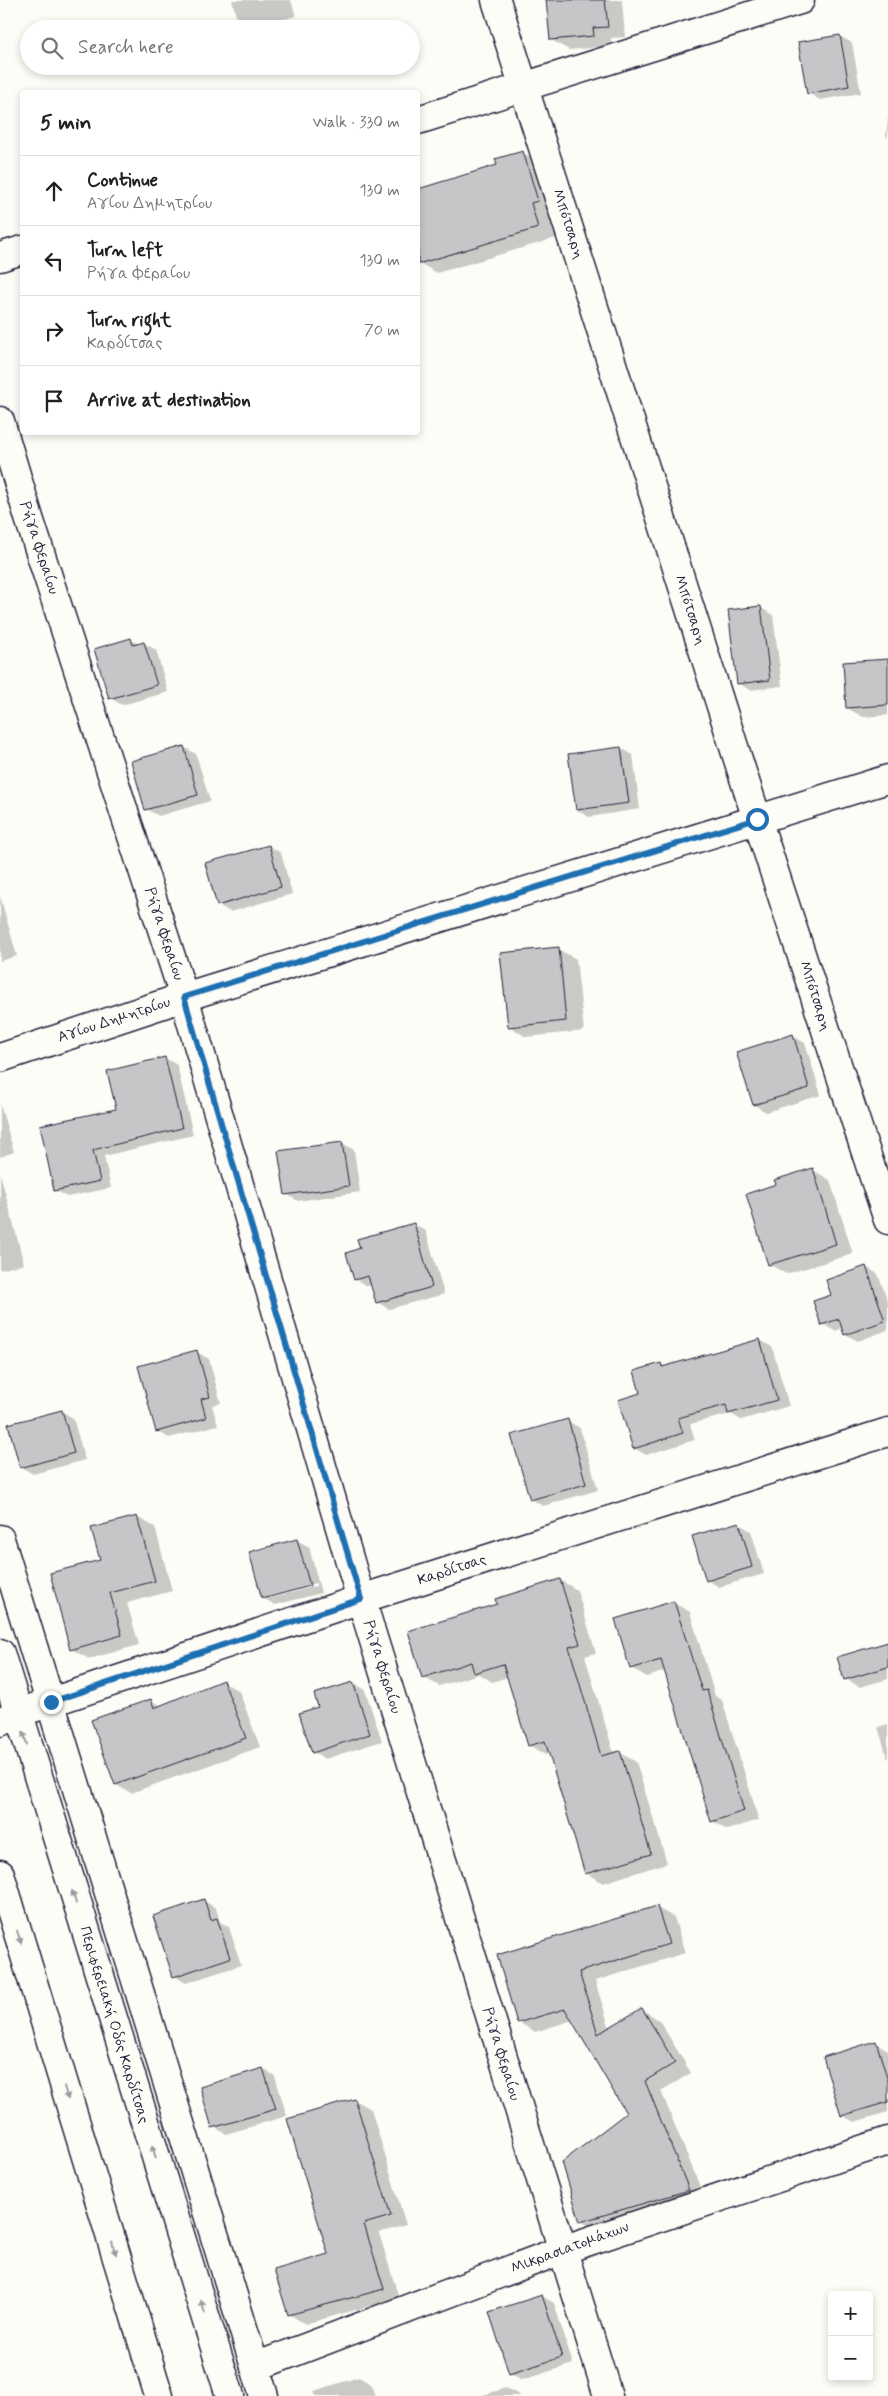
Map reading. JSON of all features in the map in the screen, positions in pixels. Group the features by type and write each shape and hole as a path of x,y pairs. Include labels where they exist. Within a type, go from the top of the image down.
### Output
{"street":[{"name":"Μπότσαρη","path":"496,0 757,819 888,1220"},
{"path":"420,119 524,85 800,0"},
{"path":"0,257 20,251"},
{"name":"Ρήγα Φεραίου","path":"0,421 29,518 184,997 361,1599 608,2396"},
{"name":"Αγίου Δημητρίου","path":"0,1058 184,997 888,779"},
{"name":"Καρδίτσας","path":"6,1716 361,1599 888,1432"},
{"path":"0,1539 264,2396"},
{"name":"Περιφερειακή Οδός Καρδίτσας","path":"0,1653 6,1716 230,2396"},
{"path":"0,1874 158,2396"},
{"name":"Μικρασιατομάχων","path":"255,2367 562,2250 888,2141"}],"building":[{"path":"546,0 605,0 608,27 593,28 594,36 550,40"},
{"path":"840,35 849,86 807,94 798,42"},
{"path":"523,151 538,201 531,203 538,228 420,263 420,188 497,165 495,159"},
{"path":"761,606 770,680 737,684 728,610"},
{"path":"131,638 133,645 144,642 157,685 109,699 94,649"},
{"path":"888,659 888,705 846,708 843,662"},
{"path":"184,746 198,795 145,810 131,761"},
{"path":"621,747 629,803 576,810 568,754"},
{"path":"269,845 281,887 217,906 205,863"},
{"path":"559,947 566,1021 508,1027 500,953"},
{"path":"793,1034 809,1088 753,1105 736,1052"},
{"path":"165,1057 182,1128 93,1150 100,1181 54,1191 40,1125 116,1109 107,1071"},
{"path":"342,1142 349,1186 285,1195 278,1151"},
{"path":"813,1168 836,1244 768,1265 746,1194 776,1184 774,1180"},
{"path":"414,1223 432,1287 376,1303 368,1276 354,1280 346,1253 360,1248 357,1239"},
{"path":"866,1266 885,1321 844,1335 839,1319 821,1325 813,1301 831,1295 826,1280"},
{"path":"760,1339 777,1400 728,1414 726,1405 678,1418 683,1433 633,1449 618,1400 640,1393 634,1371 661,1363 662,1367"},
{"path":"197,1350 210,1397 201,1399 206,1418 156,1432 138,1366"},
{"path":"62,1410 74,1453 20,1468 8,1424"},
{"path":"568,1419 586,1484 530,1500 511,1435"},
{"path":"137,1516 155,1581 110,1593 122,1635 70,1650 50,1573 100,1560 91,1528"},
{"path":"739,1522 752,1567 706,1581 692,1536"},
{"path":"297,1539 310,1586 262,1599 249,1552"},
{"path":"560,1579 580,1644 569,1647 601,1756 620,1751 651,1854 585,1874 545,1741 528,1746 503,1664 474,1673 471,1662 422,1678 408,1631 497,1604 495,1599"},
{"path":"674,1601 702,1691 707,1690 744,1811 711,1822 661,1660 630,1669 615,1619"},
{"path":"888,1642 888,1667 844,1680 837,1657"},
{"path":"223,1680 246,1738 115,1785 91,1720 151,1699 154,1708"},
{"path":"353,1682 370,1734 312,1753 299,1713 318,1707 314,1694"},
{"path":"204,1899 211,1920 217,1918 230,1958 173,1977 153,1916"},
{"path":"657,1906 669,1944 579,1972 598,2034 642,2008 675,2063 645,2081 689,2190 580,2222 562,2162 626,2113 565,2009 517,2023 497,1955"},
{"path":"876,2041 888,2081 888,2102 841,2116 823,2057"},
{"path":"263,2068 276,2109 212,2128 200,2087"},
{"path":"355,2099 391,2216 364,2224 384,2289 288,2315 274,2270 328,2254 287,2119"},
{"path":"542,2295 562,2357 509,2374 489,2312"}],"route":[{"path":"51,1702 361,1599 184,997 757,819"}]}
